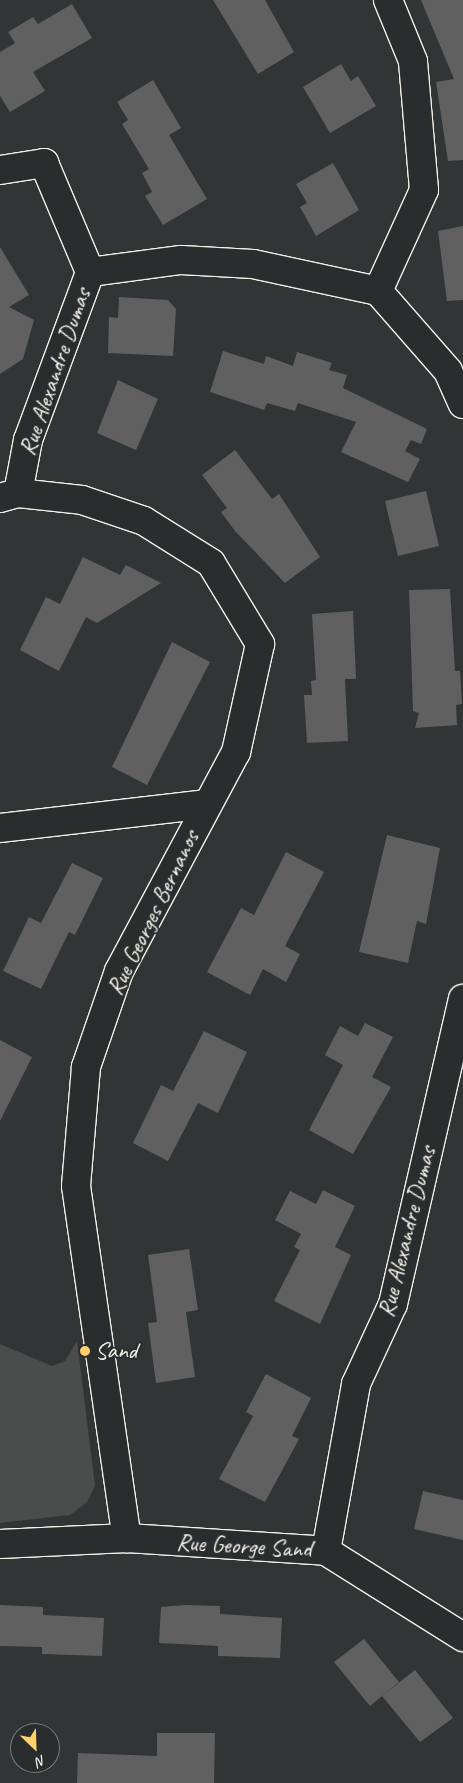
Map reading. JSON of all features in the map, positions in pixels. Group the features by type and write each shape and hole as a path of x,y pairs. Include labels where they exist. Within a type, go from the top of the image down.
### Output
{"street":[{"path":"388,0 413,61 424,190 378,291 448,371 463,404"},
{"path":"0,170 44,163 90,272"},
{"name":"Rue Alexandre Dumas","path":"9,496 90,272 181,260 253,264 378,291"},
{"name":"Rue Georges Bernanos","path":"9,496 82,500 144,520 211,563 260,644 236,752 119,971 86,1067 76,1186 127,1538"},
{"path":"0,828 207,804"},
{"name":"Rue Alexandre Dumas","path":"326,1551 356,1384 393,1304 463,999"},
{"name":"Rue George Sand","path":"0,1544 127,1538 326,1551 463,1637"}],"shaded area":[{"path":"77,1341 95,1486 87,1502 70,1515 0,1523 0,1344 52,1366 65,1361"}],"building":[{"path":"213,0 265,0 294,52 258,74"},
{"path":"421,0 463,0 463,160 448,161 436,82 454,79"},
{"path":"72,4 92,38 33,72 45,91 10,112 0,96 0,52 15,43 8,32 33,17 38,24"},
{"path":"341,64 351,81 358,76 376,106 330,133 303,87"},
{"path":"153,80 181,128 169,135 207,199 163,225 145,196 152,192 142,173 149,169 122,124 128,120 117,102"},
{"path":"333,163 359,210 316,236 300,207 307,203 296,184"},
{"path":"463,226 463,300 447,301 438,231"},
{"path":"0,247 29,295 9,307 34,320 23,359 0,374"},
{"path":"119,297 168,300 176,309 173,356 108,353 109,317 118,318"},
{"path":"223,351 264,364 266,356 293,366 297,352 332,363 329,370 347,375 343,388 427,429 421,444 411,440 405,451 420,459 408,482 341,452 356,422 298,403 295,411 267,403 264,410 210,392"},
{"path":"118,380 158,399 136,450 97,433"},
{"path":"235,450 272,499 279,494 320,557 285,583 235,531 221,512 227,508 202,475"},
{"path":"426,491 439,546 398,556 385,501"},
{"path":"83,557 120,575 126,565 161,583 97,623 86,617 59,671 20,650 46,597 60,604"},
{"path":"450,589 455,671 460,671 462,704 456,705 457,725 415,728 419,713 413,711 409,590"},
{"path":"353,611 356,679 345,679 348,741 307,743 304,695 312,695 311,681 316,680 312,614"},
{"path":"172,642 210,662 147,785 112,767"},
{"path":"387,835 440,848 426,924 417,921 408,963 359,952"},
{"path":"286,852 324,872 285,946 300,954 286,982 263,969 250,995 207,972 241,908 254,915"},
{"path":"72,863 103,878 75,935 69,932 41,989 3,971 29,917 41,923"},
{"path":"365,1023 393,1037 372,1077 391,1087 353,1154 309,1130 343,1065 325,1055 340,1026 358,1036"},
{"path":"204,1031 247,1052 218,1113 198,1103 168,1161 133,1143 161,1085 173,1091"},
{"path":"0,1040 32,1057 0,1121"},
{"path":"323,1190 355,1206 335,1247 351,1255 320,1324 274,1301 300,1250 294,1247 301,1234 275,1220 290,1191 316,1204"},
{"path":"189,1249 198,1310 186,1312 195,1377 156,1383 148,1323 157,1322 148,1255"},
{"path":"266,1374 311,1398 292,1436 299,1439 265,1502 219,1479 253,1416 246,1412"},
{"path":"423,1491 463,1500 463,1540 414,1529"},
{"path":"0,1605 43,1607 43,1615 104,1618 102,1656 42,1654 42,1647 0,1646"},
{"path":"185,1605 220,1606 220,1614 282,1618 280,1658 218,1656 218,1646 159,1643 161,1607"},
{"path":"364,1639 399,1682 370,1706 334,1662"},
{"path":"415,1670 453,1718 420,1742 382,1696"},
{"path":"157,1733 215,1733 214,1783 77,1783 78,1753 157,1756"}],"place":[{"name":"Sand","path":"85,1351"}]}
